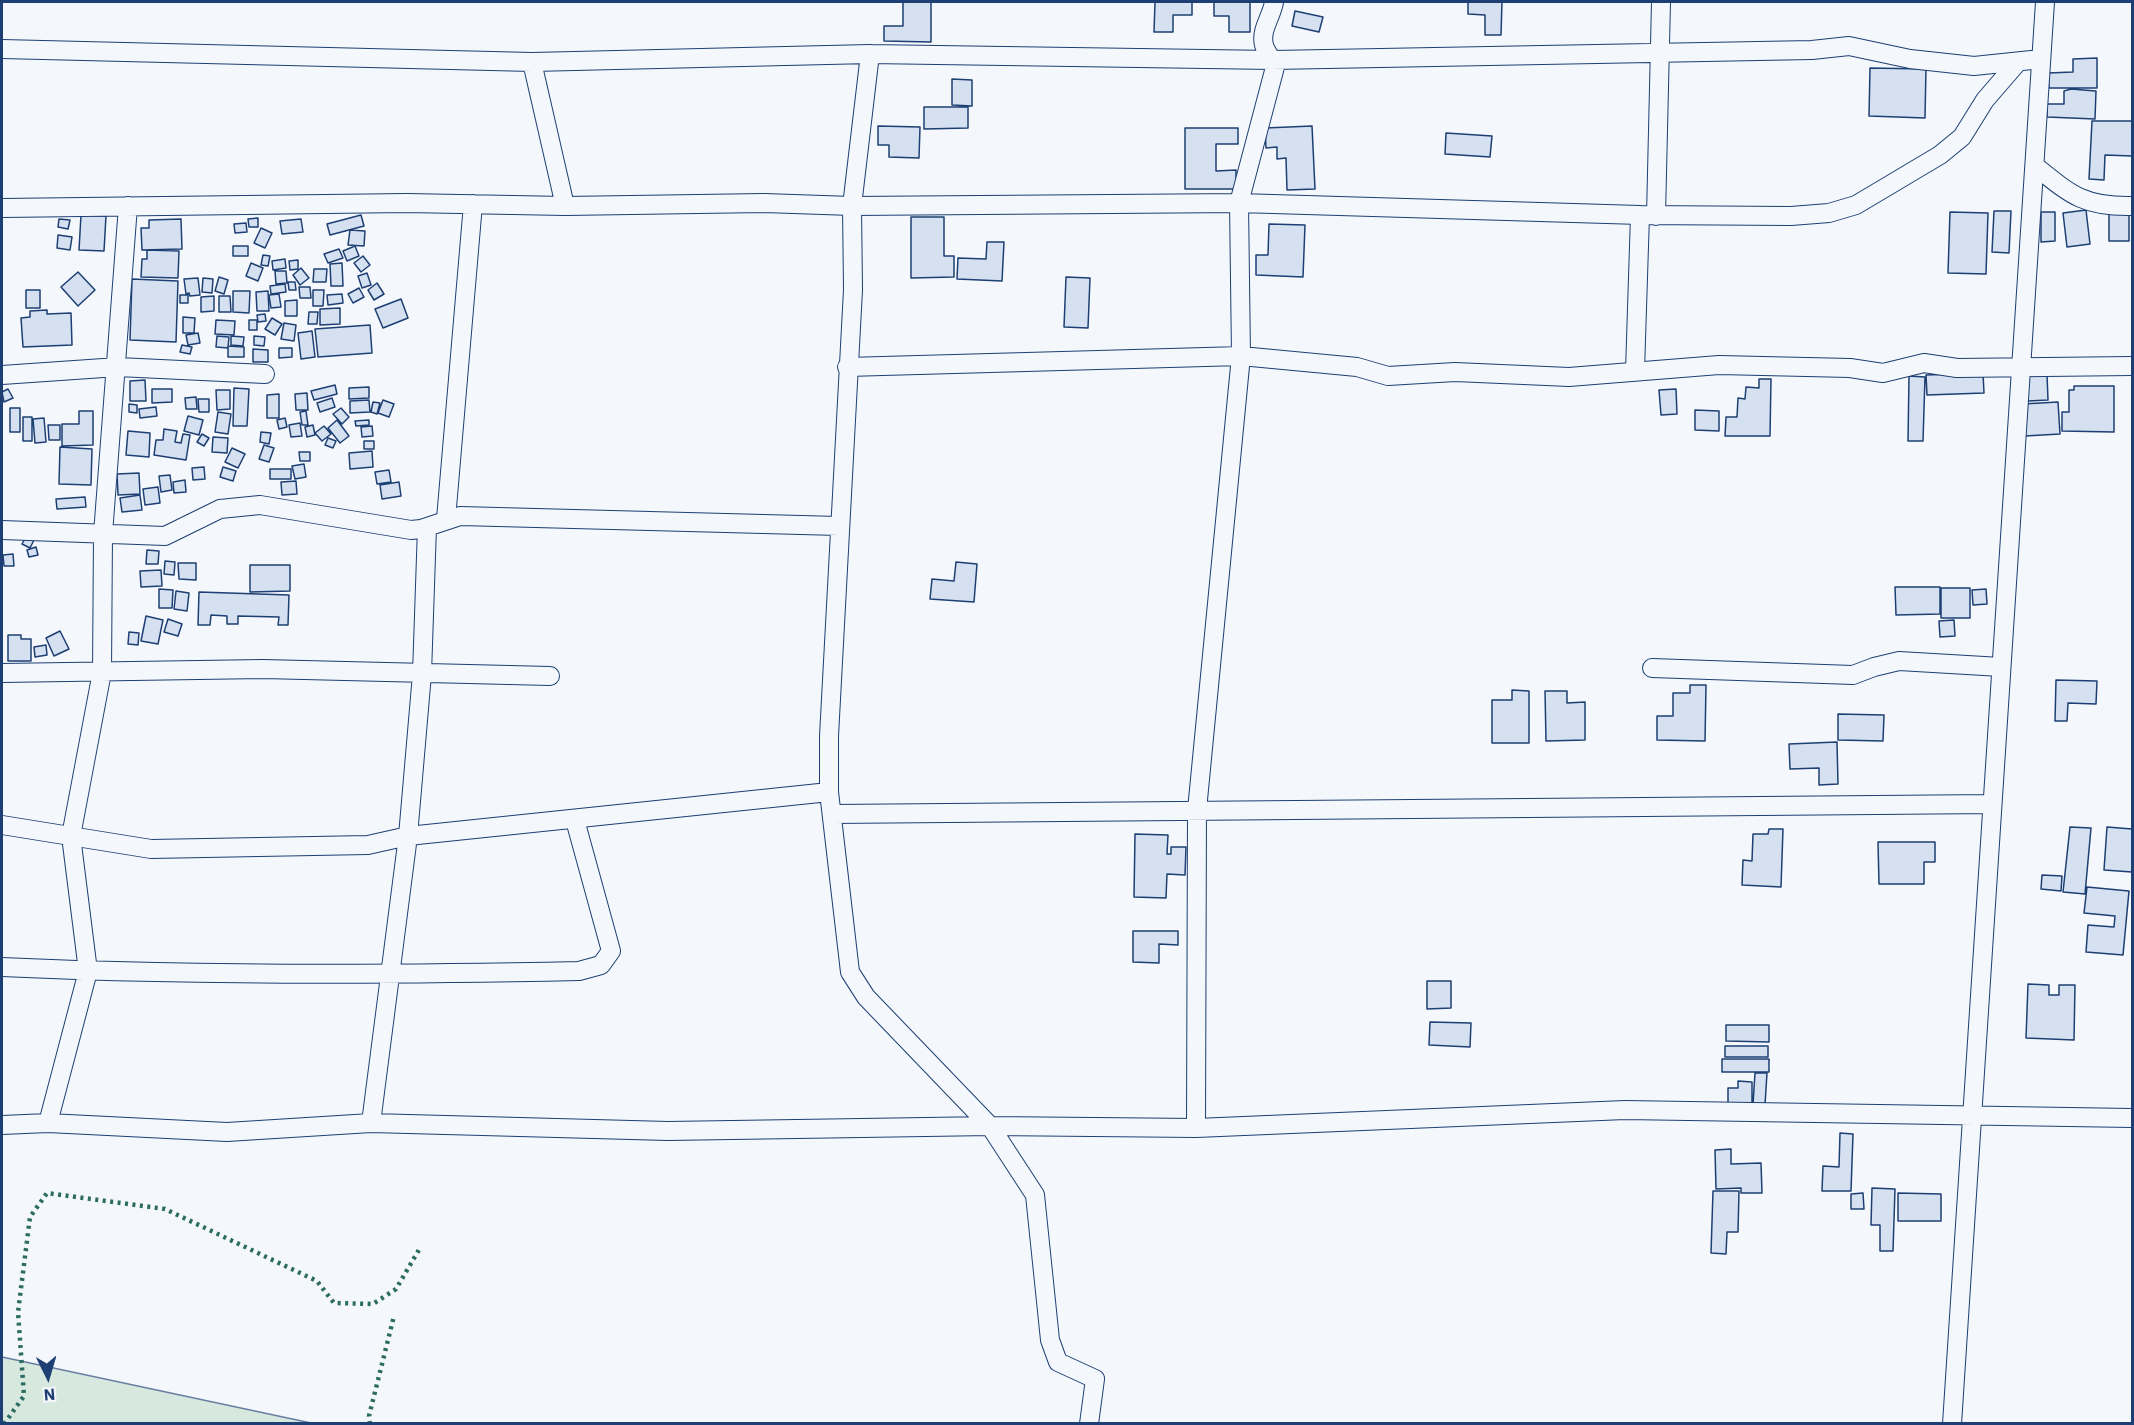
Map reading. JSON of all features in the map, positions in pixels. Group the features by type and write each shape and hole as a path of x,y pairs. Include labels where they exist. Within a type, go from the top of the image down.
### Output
{"street":[{"path":"1196,1128 1197,810 1241,356 1239,203 1275,68 1263,43 1274,2"},
{"path":"1635,371 1648,216 1661,2"},
{"path":"1952,1424 2045,2"},
{"path":"2,49 532,62 870,54 1273,60 1848,46 1974,66 2042,59"},
{"path":"870,54 852,206 854,290 847,367 829,736 829,792 850,972 856,985 990,1126 1035,1195 1050,1340 1058,1362 1095,1379 1089,1424"},
{"path":"532,62 565,206"},
{"path":"2,208 473,204 565,206 764,203 852,206 1239,203 1648,216 1791,216 1829,213 1856,205 1940,155 1962,137 1985,100 2017,63"},
{"path":"2035,166 2071,195 2103,206 2133,206"},
{"path":"446,519 473,204"},
{"path":"48,1123 88,971 71,836 102,672 103,534 118,367 128,206"},
{"path":"847,367 1241,356 1357,367 1388,376 1455,372 1569,376 1719,365 1850,368 1882,374 1924,363 1957,368 2133,366"},
{"path":"2,375 118,367 265,374"},
{"path":"2,530 165,536 220,509 260,505 411,530 427,527 446,519 473,516 839,526"},
{"path":"371,1123 408,836 422,674 427,527"},
{"path":"1652,668 1853,675 1874,666 1899,661 2001,667"},
{"path":"2,673 263,669 550,676"},
{"path":"2,825 151,849 368,845 408,836 829,792"},
{"path":"832,814 1992,804"},
{"path":"2,967 88,971 390,975 579,971 601,965 611,951 575,820"},
{"path":"2,1125 48,1123 227,1132 371,1123 668,1131 990,1126 1196,1128 1625,1110 2133,1118"}],"shaded area":[{"path":"2,1357 311,1423 2,1423"}],"building":[{"path":"903,2 931,2 931,42 884,41 884,26 903,26"},
{"path":"1155,2 1192,2 1192,15 1173,15 1173,32 1154,32"},
{"path":"1214,2 1250,2 1250,32 1229,32 1229,16 1214,16"},
{"path":"1468,2 1502,2 1501,35 1485,35 1485,15 1468,14"},
{"path":"1295,11 1323,17 1319,32 1292,26"},
{"path":"2097,58 2097,88 2049,88 2048,73 2073,72 2073,59"},
{"path":"1870,68 1926,69 1925,118 1869,116"},
{"path":"952,79 972,80 972,106 952,105"},
{"path":"2071,89 2096,91 2095,119 2047,117 2047,104 2064,104 2064,91"},
{"path":"924,107 968,107 968,128 924,129"},
{"path":"2092,121 2132,121 2132,156 2105,155 2104,180 2089,179"},
{"path":"878,126 920,127 919,158 889,157 889,145 878,145"},
{"path":"1312,126 1315,189 1287,190 1286,158 1277,159 1277,147 1266,148 1265,128"},
{"path":"1185,128 1238,128 1238,144 1216,144 1216,171 1236,170 1236,189 1185,189"},
{"path":"1446,133 1492,136 1490,157 1445,154"},
{"path":"2086,210 2090,244 2067,247 2063,213"},
{"path":"2109,210 2129,210 2129,241 2109,241"},
{"path":"1994,211 2011,211 2009,253 1992,252"},
{"path":"1950,212 1988,213 1986,274 1948,273"},
{"path":"2041,212 2055,212 2055,241 2041,242"},
{"path":"81,215 106,216 104,251 79,250"},
{"path":"361,215 364,226 330,235 327,224"},
{"path":"911,217 944,217 944,256 954,256 954,277 911,278"},
{"path":"258,218 258,227 249,227 248,219"},
{"path":"59,219 70,220 68,229 58,227"},
{"path":"181,219 182,249 142,250 141,228 149,228 149,220"},
{"path":"301,219 303,232 282,234 280,221"},
{"path":"246,223 247,232 235,233 234,224"},
{"path":"1269,224 1305,225 1303,277 1256,275 1256,255 1268,255"},
{"path":"261,228 272,233 265,248 254,243"},
{"path":"350,230 365,231 364,246 348,245"},
{"path":"58,235 72,237 70,250 57,248"},
{"path":"987,242 1004,242 1002,281 957,279 958,258 986,259"},
{"path":"233,246 248,246 248,256 233,256"},
{"path":"355,246 359,256 347,261 343,251"},
{"path":"339,249 343,258 328,263 324,254"},
{"path":"147,250 179,251 178,278 141,277 142,259 147,259"},
{"path":"263,255 270,256 268,266 261,265"},
{"path":"363,256 370,265 361,272 354,263"},
{"path":"285,259 286,268 273,270 272,261"},
{"path":"298,260 298,269 290,270 289,261"},
{"path":"251,263 263,268 258,281 246,276"},
{"path":"342,263 343,286 331,286 330,264"},
{"path":"301,268 309,278 300,285 293,275"},
{"path":"314,269 327,269 326,282 313,282"},
{"path":"275,271 286,271 287,283 276,284"},
{"path":"78,272 95,290 78,306 61,287"},
{"path":"367,273 371,285 362,288 358,276"},
{"path":"219,277 228,280 224,294 215,291"},
{"path":"1066,277 1090,278 1088,328 1064,327"},
{"path":"198,278 200,295 186,294 184,279"},
{"path":"203,278 213,279 212,293 202,292"},
{"path":"132,279 178,281 176,342 130,340"},
{"path":"288,282 295,282 296,290 289,290"},
{"path":"377,283 384,294 374,300 368,290"},
{"path":"285,284 286,292 271,294 270,286"},
{"path":"299,287 310,287 311,298 300,298"},
{"path":"359,288 364,297 353,303 348,294"},
{"path":"26,290 40,290 40,308 26,308"},
{"path":"313,290 324,290 323,306 313,306"},
{"path":"233,291 250,291 249,313 233,312"},
{"path":"268,291 269,311 257,311 256,292"},
{"path":"279,294 281,307 271,308 269,295"},
{"path":"342,294 343,303 328,305 327,295"},
{"path":"180,295 188,295 188,303 180,303"},
{"path":"214,296 214,311 201,312 201,297"},
{"path":"219,296 230,296 231,312 219,312"},
{"path":"401,299 408,318 383,328 375,309"},
{"path":"297,300 297,316 285,316 285,301"},
{"path":"340,308 340,324 320,325 320,309"},
{"path":"47,310 47,314 71,313 72,345 23,347 21,318 30,317 30,311"},
{"path":"309,312 318,312 317,324 308,324"},
{"path":"265,314 266,321 258,322 257,315"},
{"path":"183,317 195,318 194,333 183,333"},
{"path":"272,318 282,324 275,335 265,329"},
{"path":"216,320 235,321 234,335 215,334"},
{"path":"249,320 257,320 257,330 249,330"},
{"path":"284,323 296,325 294,341 281,339"},
{"path":"370,325 372,353 318,357 315,329"},
{"path":"312,331 315,357 301,359 298,333"},
{"path":"198,333 200,343 188,345 186,335"},
{"path":"217,336 229,337 228,348 216,347"},
{"path":"231,336 244,337 243,346 231,345"},
{"path":"254,336 265,337 264,346 254,345"},
{"path":"182,345 192,347 190,354 180,352"},
{"path":"228,346 244,347 244,357 228,357"},
{"path":"279,348 292,348 292,357 279,358"},
{"path":"253,349 268,350 268,362 253,362"},
{"path":"1983,373 1984,393 1927,395 1926,375"},
{"path":"2047,374 2048,400 2028,401 2027,375"},
{"path":"1909,376 1925,377 1923,441 1908,441"},
{"path":"1759,379 1771,379 1770,436 1725,436 1726,417 1737,417 1738,398 1745,399 1746,387 1759,388"},
{"path":"145,380 146,401 130,401 130,381"},
{"path":"335,385 337,394 314,400 311,391"},
{"path":"2074,386 2114,386 2114,432 2062,431 2062,412 2069,412 2069,390 2074,390"},
{"path":"369,387 369,398 349,399 349,388"},
{"path":"234,388 249,389 247,426 233,426"},
{"path":"8,389 13,398 4,402 2,392"},
{"path":"152,389 172,389 172,402 152,403"},
{"path":"1676,389 1677,414 1661,415 1659,390"},
{"path":"216,390 230,390 230,409 217,410"},
{"path":"307,393 308,410 296,410 295,394"},
{"path":"279,394 279,418 267,418 267,395"},
{"path":"196,397 197,409 186,409 185,398"},
{"path":"332,398 335,407 320,412 317,403"},
{"path":"198,399 209,399 209,412 199,412"},
{"path":"369,400 370,412 350,413 350,401"},
{"path":"383,400 394,404 389,417 378,413"},
{"path":"373,402 380,403 377,414 371,412"},
{"path":"2058,402 2060,434 2025,436 2023,404"},
{"path":"129,404 137,405 137,413 129,412"},
{"path":"156,407 157,416 140,418 139,409"},
{"path":"10,408 20,408 20,432 10,432"},
{"path":"341,408 349,417 342,424 333,414"},
{"path":"1695,410 1719,411 1719,431 1695,430"},
{"path":"79,411 93,411 93,445 62,446 62,424 79,424"},
{"path":"306,411 308,425 302,425 300,412"},
{"path":"218,412 231,414 228,434 215,432"},
{"path":"188,416 203,420 199,435 184,431"},
{"path":"23,417 32,417 32,441 23,441"},
{"path":"44,418 46,442 35,443 33,419"},
{"path":"285,418 287,427 279,429 277,420"},
{"path":"337,420 349,436 340,443 328,428"},
{"path":"369,420 369,425 356,426 355,421"},
{"path":"300,423 302,436 291,437 289,425"},
{"path":"48,425 60,425 60,440 49,440"},
{"path":"313,425 315,435 307,437 305,427"},
{"path":"324,426 331,434 322,441 315,433"},
{"path":"372,426 373,436 362,437 361,427"},
{"path":"164,429 177,431 175,442 181,443 183,434 190,435 186,460 154,455 156,440 163,440"},
{"path":"128,431 150,433 149,457 126,455"},
{"path":"261,432 271,433 269,444 260,442"},
{"path":"202,434 209,438 204,446 197,442"},
{"path":"213,437 228,438 227,453 212,452"},
{"path":"328,438 336,441 333,448 325,445"},
{"path":"364,441 374,441 374,449 364,449"},
{"path":"264,445 274,448 269,462 259,459"},
{"path":"60,447 92,449 91,485 59,484"},
{"path":"232,448 245,454 238,468 225,462"},
{"path":"372,451 373,467 350,469 349,453"},
{"path":"299,452 310,452 310,461 300,461"},
{"path":"304,464 306,477 295,479 292,466"},
{"path":"204,467 205,479 193,480 192,468"},
{"path":"223,467 236,471 233,481 220,477"},
{"path":"270,469 291,469 291,479 270,479"},
{"path":"389,470 391,482 377,484 375,472"},
{"path":"139,473 140,494 118,495 117,474"},
{"path":"170,475 172,490 161,492 159,476"},
{"path":"185,480 186,492 174,493 173,482"},
{"path":"296,481 297,494 282,495 281,482"},
{"path":"399,482 401,496 382,499 380,485"},
{"path":"158,487 160,503 145,505 143,489"},
{"path":"140,495 142,510 122,512 120,498"},
{"path":"85,497 86,507 57,509 56,499"},
{"path":"27,535 35,538 30,548 22,544"},
{"path":"36,547 38,555 29,557 27,550"},
{"path":"147,550 159,551 158,564 146,564"},
{"path":"13,554 14,566 4,566 3,555"},
{"path":"165,561 175,562 174,575 164,574"},
{"path":"956,562 977,564 974,602 930,599 932,579 954,581"},
{"path":"178,563 196,563 196,580 179,579"},
{"path":"250,565 290,565 290,591 250,592"},
{"path":"161,570 162,586 141,587 140,571"},
{"path":"1895,587 1940,587 1940,614 1896,615"},
{"path":"1941,588 1970,588 1970,618 1941,618"},
{"path":"159,589 173,590 172,608 159,608"},
{"path":"1986,589 1987,604 1973,605 1972,590"},
{"path":"176,591 189,593 187,611 174,609"},
{"path":"199,592 289,595 288,625 278,625 279,617 238,616 238,624 227,624 227,616 211,615 210,625 198,625"},
{"path":"146,616 163,620 158,644 141,641"},
{"path":"168,619 182,624 178,636 164,632"},
{"path":"1954,620 1955,636 1940,637 1939,621"},
{"path":"60,631 69,649 54,656 46,638"},
{"path":"129,632 139,633 138,645 128,644"},
{"path":"8,635 21,635 21,639 31,639 31,661 8,661"},
{"path":"46,645 47,655 35,657 34,647"},
{"path":"2056,680 2097,681 2096,704 2068,703 2067,721 2055,721"},
{"path":"1690,685 1706,685 1705,741 1657,740 1657,716 1673,716 1673,693 1690,693"},
{"path":"1512,690 1529,691 1529,743 1492,743 1492,700 1512,700"},
{"path":"1545,691 1567,691 1567,703 1585,702 1585,740 1546,741"},
{"path":"1838,714 1884,715 1883,741 1838,740"},
{"path":"1837,742 1838,784 1819,785 1819,768 1790,769 1789,744"},
{"path":"2070,827 2091,828 2085,894 2063,892"},
{"path":"2107,827 2132,829 2132,872 2104,870"},
{"path":"1769,829 1783,829 1781,887 1742,885 1743,860 1752,861 1753,834 1768,834"},
{"path":"1135,834 1168,835 1167,854 1171,854 1171,847 1186,847 1185,875 1167,874 1166,898 1134,897"},
{"path":"1878,842 1935,842 1935,862 1924,862 1924,884 1879,884"},
{"path":"2042,875 2062,876 2061,891 2041,889"},
{"path":"2087,887 2129,891 2123,955 2086,952 2088,925 2114,927 2115,916 2084,913"},
{"path":"1133,931 1178,931 1178,945 1159,944 1159,963 1133,962"},
{"path":"1427,981 1451,981 1451,1008 1427,1009"},
{"path":"2028,984 2049,985 2049,995 2059,995 2059,985 2075,985 2074,1040 2026,1038"},
{"path":"1430,1022 1471,1023 1470,1047 1429,1045"},
{"path":"1726,1025 1769,1025 1769,1042 1726,1041"},
{"path":"1725,1046 1768,1046 1768,1057 1725,1057"},
{"path":"1722,1059 1769,1059 1769,1072 1722,1072"},
{"path":"1755,1073 1767,1073 1765,1105 1753,1104"},
{"path":"1738,1081 1752,1082 1752,1105 1728,1105 1728,1088 1738,1088"},
{"path":"1840,1133 1853,1134 1851,1191 1822,1191 1823,1166 1839,1167"},
{"path":"1731,1149 1731,1164 1761,1163 1762,1193 1741,1193 1741,1188 1716,1189 1715,1150"},
{"path":"1872,1188 1895,1189 1893,1251 1880,1251 1880,1225 1871,1225"},
{"path":"1713,1191 1739,1191 1738,1232 1727,1232 1726,1254 1711,1253"},
{"path":"1863,1193 1864,1209 1851,1209 1851,1194"},
{"path":"1898,1193 1941,1194 1941,1221 1898,1221"}],"hedge":[{"path":"4,1424 24,1396 18,1312 30,1217 47,1193 165,1209 317,1281 334,1303 373,1304 396,1289 420,1248"},
{"path":"370,1424 369,1416 394,1316"}]}
